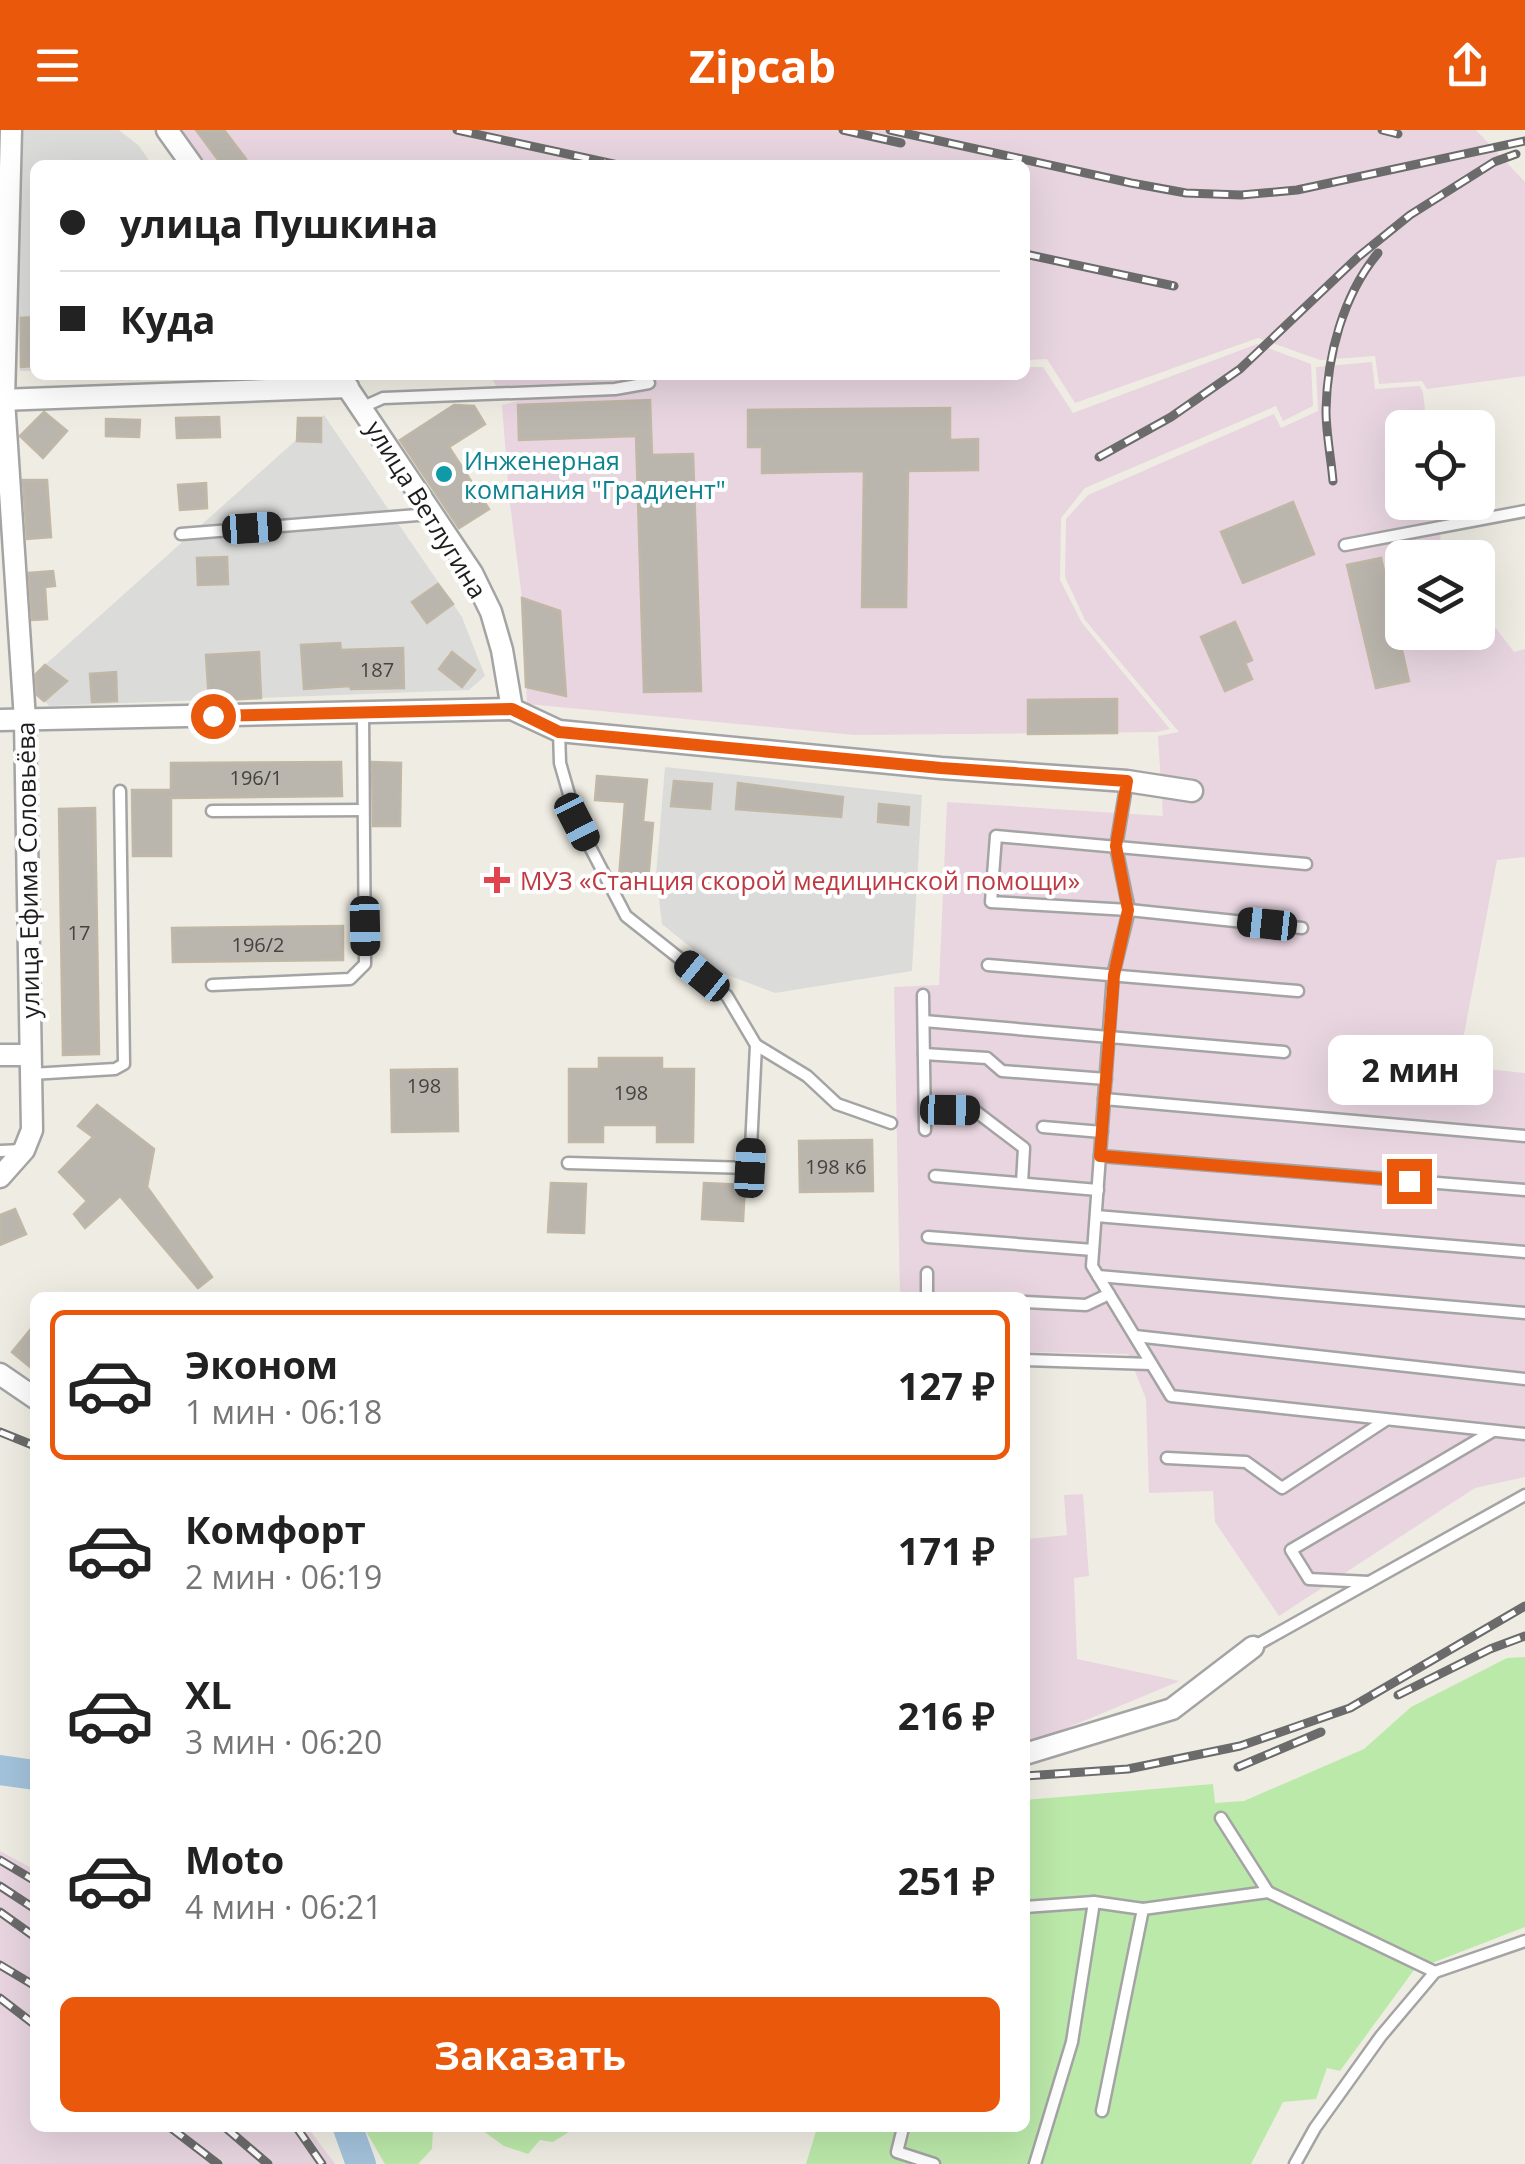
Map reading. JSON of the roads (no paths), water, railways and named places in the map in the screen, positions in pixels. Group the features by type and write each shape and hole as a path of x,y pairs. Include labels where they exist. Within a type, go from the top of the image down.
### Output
{"street":[{"name":"улица Ефима Соловьёва","path":"11,130 2,400 26,720 28,1140"},
{"path":"168,130 189,160"},
{"path":"2,400 344,381"},
{"name":"улица Ветлугина","path":"344,381 472,573 491,612 512,709"},
{"path":"0,720 512,709 559,732 941,768 1127,781 1192,791"},
{"path":"0,1055 30,1065"},
{"path":"0,1178 28,1140"},
{"path":"0,1374 30,1395"},
{"path":"1030,1753 1172,1710 1253,1647"}],"lane":[{"path":"363,407 383,398 615,389 649,383"},
{"path":"1345,545 1525,511"},
{"path":"181,534 430,514"},
{"path":"212,985 350,979 366,964 363,714"},
{"path":"559,732 560,763 577,822 626,916 727,996 756,1045 807,1076 837,1104 891,1123"},
{"path":"1127,781 1116,846 1128,910 1114,975 1092,1266 1150,1364 1171,1396 1525,1434"},
{"path":"30,1065 115,1069 124,1064 120,791"},
{"path":"212,812 363,810"},
{"path":"1302,928 1128,910 991,902 996,836 1306,864"},
{"path":"988,965 1298,991"},
{"path":"923,995 925,1130"},
{"path":"924,1022 1284,1052"},
{"path":"568,1163 750,1168 756,1045"},
{"path":"924,1054 987,1058 1002,1071 1106,1080"},
{"path":"1104,1099 1525,1136"},
{"path":"925,1110 974,1110 1024,1148 1022,1183"},
{"path":"1043,1127 1102,1132"},
{"path":"0,1151 28,1140"},
{"path":"1100,1156 1525,1190"},
{"path":"935,1176 1098,1190"},
{"path":"1096,1216 1525,1252"},
{"path":"928,1237 1093,1250"},
{"path":"927,1273 927,1292"},
{"path":"1098,1276 1525,1313"},
{"path":"1030,1302 1086,1305 1109,1294"},
{"path":"1134,1336 1525,1378"},
{"path":"1030,1360 1150,1364"},
{"path":"1168,1458 1246,1462 1282,1488 1387,1419"},
{"path":"1369,1582 1309,1579 1290,1550 1494,1431"},
{"path":"1253,1647 1525,1495"},
{"path":"1221,1818 1268,1892 1436,1972"},
{"path":"1030,1907 1094,1902 1143,1909 1268,1892"},
{"path":"1034,2164 1072,2042 1094,1902"},
{"path":"1102,2111 1143,1909"},
{"path":"1295,2164 1315,2128 1381,2036 1436,1972 1525,1941"},
{"path":"902,2132 898,2152 934,2164"}],"waterway":[{"path":"0,1770 30,1774"},
{"path":"349,2132 361,2164"}],"railway":[{"path":"457,130 595,160"},
{"path":"843,130 901,143"},
{"path":"890,130 1026,160"},
{"path":"1382,130 1398,134"},
{"path":"1030,161 1186,193 1241,195 1297,190 1525,141"},
{"path":"1099,457 1171,417 1240,369 1358,257 1410,215 1494,162 1516,154"},
{"path":"1333,481 1326,410 1334,348 1346,307 1378,253"},
{"path":"1030,255 1174,286"},
{"path":"0,1432 30,1444"},
{"path":"1030,1776 1128,1769 1240,1746 1350,1708 1525,1606"},
{"path":"1398,1695 1525,1636"},
{"path":"1238,1767 1321,1732"},
{"path":"0,1860 30,1878"},
{"path":"0,1886 30,1906"},
{"path":"0,1912 30,1933"},
{"path":"0,1965 30,1983"},
{"path":"0,1998 30,2021"},
{"path":"176,2132 218,2164"},
{"path":"231,2132 268,2164"},
{"path":"300,2132 322,2164"}],"place":[{"name":"Инженерная компания \"Градиент\"","path":"444,474"},
{"name":"МУЗ «Станция скорой медицинской помощи»","path":"497,880"}]}
